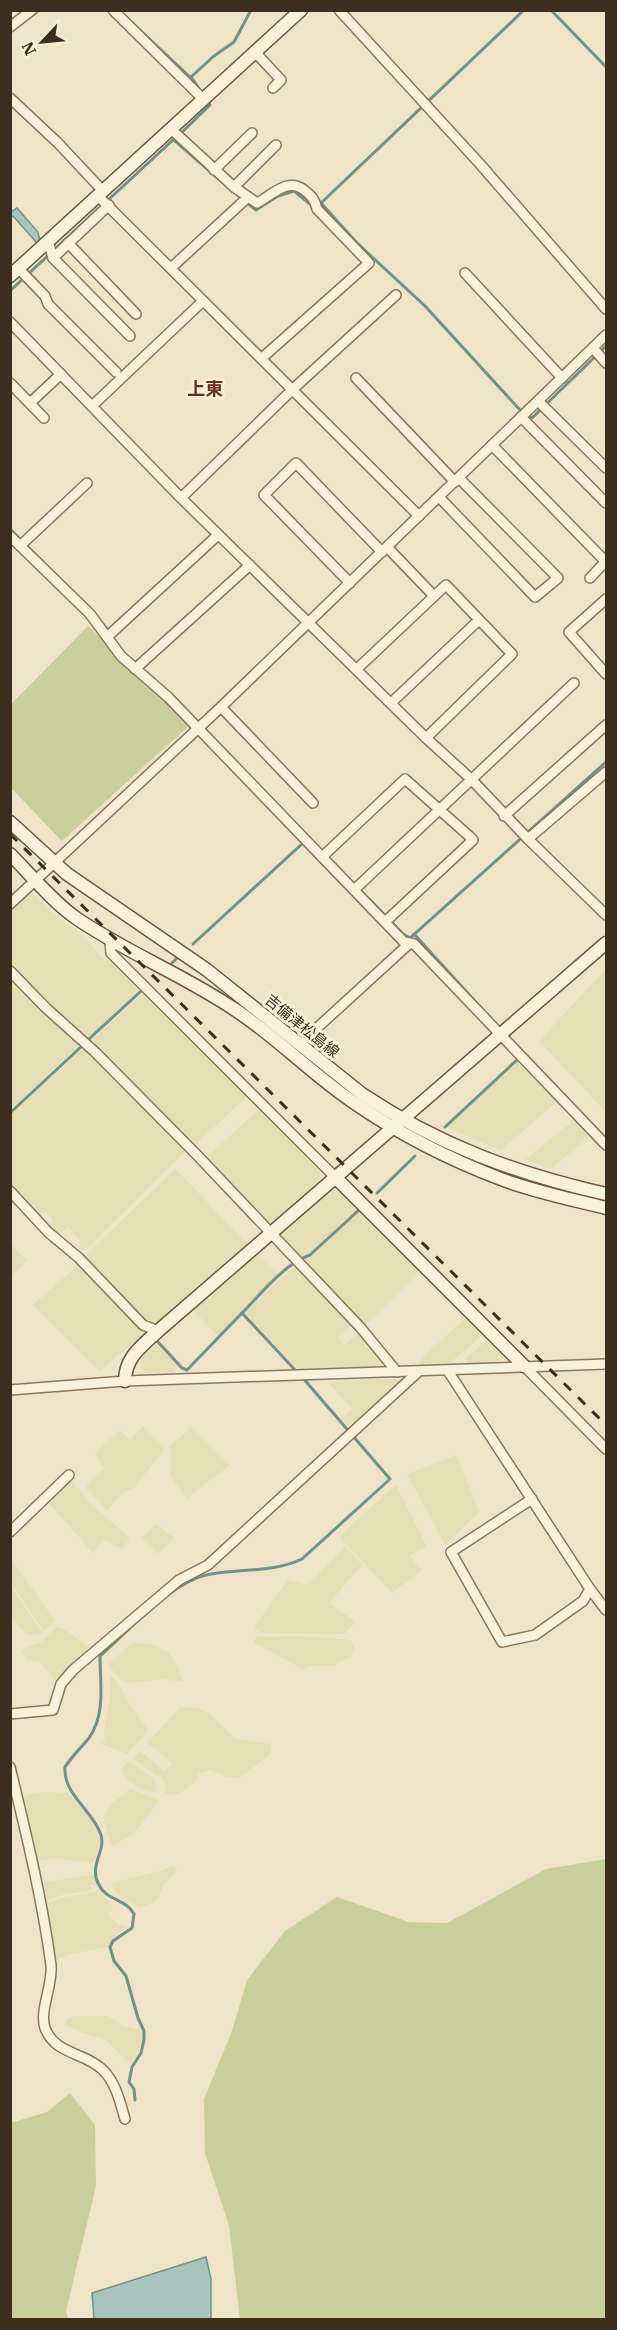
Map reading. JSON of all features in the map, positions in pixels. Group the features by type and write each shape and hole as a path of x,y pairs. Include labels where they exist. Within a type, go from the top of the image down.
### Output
{"main road":[{"path":"21,275 51,251 176,134 204,100 300,10"},
{"name":"吉備津松島線","path":"10,822 54,864 207,970 399,1123 501,1179 606,1208"},
{"name":"吉備津松島線","path":"10,854 74,917 110,940 199,987 238,1012 354,1103 508,1168 557,1183 606,1194"},
{"path":"125,1381 125,1369 132,1354 606,943"},
{"path":"335,1177 524,1366"}],"street":[{"path":"10,27 32,10"},
{"path":"113,10 204,100"},
{"path":"339,10 480,164 606,309"},
{"path":"256,53 281,80 273,88"},
{"path":"10,98 58,143 104,199 203,301 419,516"},
{"path":"214,170 252,133"},
{"path":"176,134 245,200 257,203 279,189 293,185 300,186 314,198 317,209 369,263 262,358"},
{"path":"234,187 276,145"},
{"path":"104,199 68,243 51,251 130,336"},
{"path":"171,268 245,200"},
{"path":"68,243 136,314"},
{"path":"465,273 562,378"},
{"path":"21,275 45,296 48,304 116,372"},
{"path":"181,498 293,389 396,295"},
{"path":"93,406 203,301"},
{"path":"10,322 218,535 471,779 504,816 606,915"},
{"path":"10,904 221,708 521,417 542,404 562,378 599,355 606,335"},
{"path":"30,403 61,374"},
{"path":"356,378 558,578 535,597 439,497"},
{"path":"10,383 44,418"},
{"path":"542,404 606,468"},
{"path":"521,417 606,503"},
{"path":"492,445 606,562 590,578"},
{"path":"350,583 264,495 296,463 434,596"},
{"path":"22,544 87,483"},
{"path":"109,635 218,535"},
{"path":"10,536 22,544 90,614 109,635 121,656 137,667 200,727 387,920 404,942 414,944 502,1032 606,1145"},
{"path":"137,667 250,565"},
{"path":"357,669 446,585 512,654 426,738"},
{"path":"604,604 569,632 606,674"},
{"path":"390,703 479,620"},
{"path":"356,888 574,683"},
{"path":"221,708 313,803"},
{"path":"504,816 606,725"},
{"path":"525,836 606,772"},
{"path":"324,855 405,779 457,823 473,840 387,920"},
{"path":"110,940 111,953 335,1177"},
{"path":"306,1038 410,943"},
{"path":"10,971 46,1008 95,1052 270,1233 360,1327 397,1372"},
{"path":"10,1191 48,1232 79,1258 143,1324 158,1331"},
{"path":"10,1390 125,1381 606,1364"},
{"path":"524,1366 606,1449"},
{"path":"448,1371 606,1610"},
{"path":"10,1714 53,1710 61,1684 73,1670 179,1580 208,1565 418,1372"},
{"path":"10,1532 69,1475"},
{"path":"532,1499 451,1552 502,1642 535,1635 583,1601 590,1589"},
{"path":"10,1767 38,1886 51,1967 52,1981 44,2024 55,2043 69,2053 86,2058 101,2068 110,2078 125,2119"}],"shaded area":[{"path":"29,893 34,894 52,912 86,939 105,961 111,960 139,988 87,1040 11,967 11,910"},
{"path":"606,969 606,1112 539,1041"},
{"path":"11,978 79,1045 11,1109"},
{"path":"144,993 248,1095 193,1147 90,1042"},
{"path":"84,1048 186,1151 84,1251 78,1245 81,1241 68,1227 57,1236 48,1226 54,1220 45,1211 39,1217 11,1186 11,1115"},
{"path":"518,1059 561,1098 501,1150 445,1127"},
{"path":"261,1107 320,1171 319,1184 270,1227 206,1158"},
{"path":"574,1120 589,1137 551,1169 525,1160"},
{"path":"175,1169 248,1244 158,1322 148,1326 82,1259"},
{"path":"327,1191 340,1192 357,1210 309,1254 300,1257 279,1233"},
{"path":"358,1212 419,1272 365,1326 302,1260 314,1255"},
{"path":"11,1244 27,1261 11,1276"},
{"path":"256,1253 279,1276 218,1336 192,1309"},
{"path":"297,1264 353,1324 338,1337 344,1345 359,1333 384,1364 381,1367 298,1369 245,1312"},
{"path":"78,1265 145,1333 99,1371 33,1305"},
{"path":"467,1317 484,1334 446,1366 417,1366 425,1355"},
{"path":"489,1339 504,1352 503,1358 495,1363 467,1364 466,1358"},
{"path":"151,1346 158,1346 178,1366 173,1372 144,1373 140,1356"},
{"path":"398,1379 400,1382 351,1428 342,1419 352,1409 328,1382"},
{"path":"143,1426 165,1448 134,1488 123,1493 107,1510 86,1488 89,1482 104,1469 95,1453 120,1430 130,1440"},
{"path":"192,1427 230,1465 187,1498 173,1480 170,1472 172,1452 169,1447"},
{"path":"456,1455 479,1512 445,1545 407,1474"},
{"path":"70,1479 93,1506 130,1538 122,1549 103,1540 93,1553 49,1503"},
{"path":"396,1485 427,1547 409,1556 422,1570 392,1593 339,1536"},
{"path":"156,1524 174,1538 157,1554 141,1538"},
{"path":"345,1547 362,1565 329,1603 356,1622 344,1634 261,1633 254,1627 288,1580 306,1585"},
{"path":"11,1559 55,1621 44,1631 11,1582"},
{"path":"10,1586 42,1632 40,1634 31,1636 11,1618"},
{"path":"56,1627 64,1629 92,1650 62,1674 57,1683 42,1664 38,1661 27,1660 22,1652 28,1646 40,1643"},
{"path":"299,1636 351,1640 355,1649 350,1657 333,1666 309,1666 303,1669 254,1643 256,1637"},
{"path":"131,1643 151,1644 168,1652 177,1665 183,1682 161,1679 130,1683 123,1681 108,1665"},
{"path":"110,1675 119,1684 129,1704 148,1730 127,1754 101,1744 105,1740 104,1729 110,1699"},
{"path":"181,1707 197,1708 210,1714 235,1738 271,1744 271,1753 240,1778 227,1777 210,1770 198,1774 197,1780 180,1793 170,1795 165,1793 165,1784 160,1775 157,1776 133,1758 140,1751 165,1771 172,1763 147,1743"},
{"path":"129,1761 154,1779 157,1791 142,1790 125,1778 122,1769"},
{"path":"130,1789 158,1799 151,1812 133,1834 114,1845 110,1841 103,1817 111,1804"},
{"path":"35,1793 66,1793 77,1802 92,1823 100,1841 94,1863 53,1858 38,1861 23,1797"},
{"path":"174,1865 177,1871 165,1883 157,1899 140,1908 117,1893 111,1883 160,1871"},
{"path":"94,1875 96,1885 91,1885 91,1890 65,1894 45,1901 42,1882"},
{"path":"98,1892 112,1905 113,1909 109,1914 111,1918 126,1928 115,1935 108,1947 71,1954 53,1961 45,1904 65,1897"},
{"path":"76,2016 108,2016 123,2026 139,2030 142,2043 131,2064 106,2040 65,2025 67,2019"}],"green space":[{"path":"88,626 192,723 62,841 11,788 11,704"},
{"path":"606,1859 606,2319 240,2319 229,2226 205,2153 204,2099 232,2031 247,1980 285,1931 337,1897 409,1922 447,1923 546,1869"},
{"path":"70,2093 95,2125 96,2186 66,2311 68,2319 11,2319 11,2123 47,2112"}],"water":[{"path":"17,208 38,232 40,241 37,243 13,216 11,218 11,212"},
{"path":"206,2257 211,2279 211,2319 94,2319 92,2293"}],"waterway":[{"path":"29,18 39,10"},
{"path":"200,90 191,77 234,42 251,10"},
{"path":"234,192 256,210 278,196 294,191 310,204 321,203 524,10"},
{"path":"551,10 606,67"},
{"path":"127,18 190,77"},
{"path":"179,135 209,104"},
{"path":"106,202 174,139"},
{"path":"174,140 220,180"},
{"path":"321,203 357,243 425,306 520,410"},
{"path":"10,291 99,208"},
{"path":"530,417 532,418 606,346"},
{"path":"10,529 43,562"},
{"path":"98,618 109,632"},
{"path":"368,898 403,934 410,938 606,762"},
{"path":"193,944 303,843"},
{"path":"414,934 483,1010"},
{"path":"172,963 178,957"},
{"path":"89,1039 140,992"},
{"path":"10,1113 83,1045"},
{"path":"445,1127 518,1059"},
{"path":"377,1193 415,1156"},
{"path":"297,1372 242,1313 282,1272 310,1255 359,1210"},
{"path":"52,1241 75,1260"},
{"path":"158,1342 182,1368 187,1370 242,1313"},
{"path":"135,2100 134,2089 129,2082 132,2067 141,2053 144,2031 126,1976 114,1961 110,1947 113,1941 132,1928 134,1914 126,1905 106,1894 99,1885 95,1872 102,1841 101,1835 92,1818 73,1794 66,1777 65,1767 89,1738 98,1719 101,1698 100,1656 150,1610 178,1588 206,1575 267,1568 302,1559 390,1479 302,1377"}],"railway":[{"path":"10,834 606,1425"}],"district":[{"name":"上東","path":"205,389"}]}
